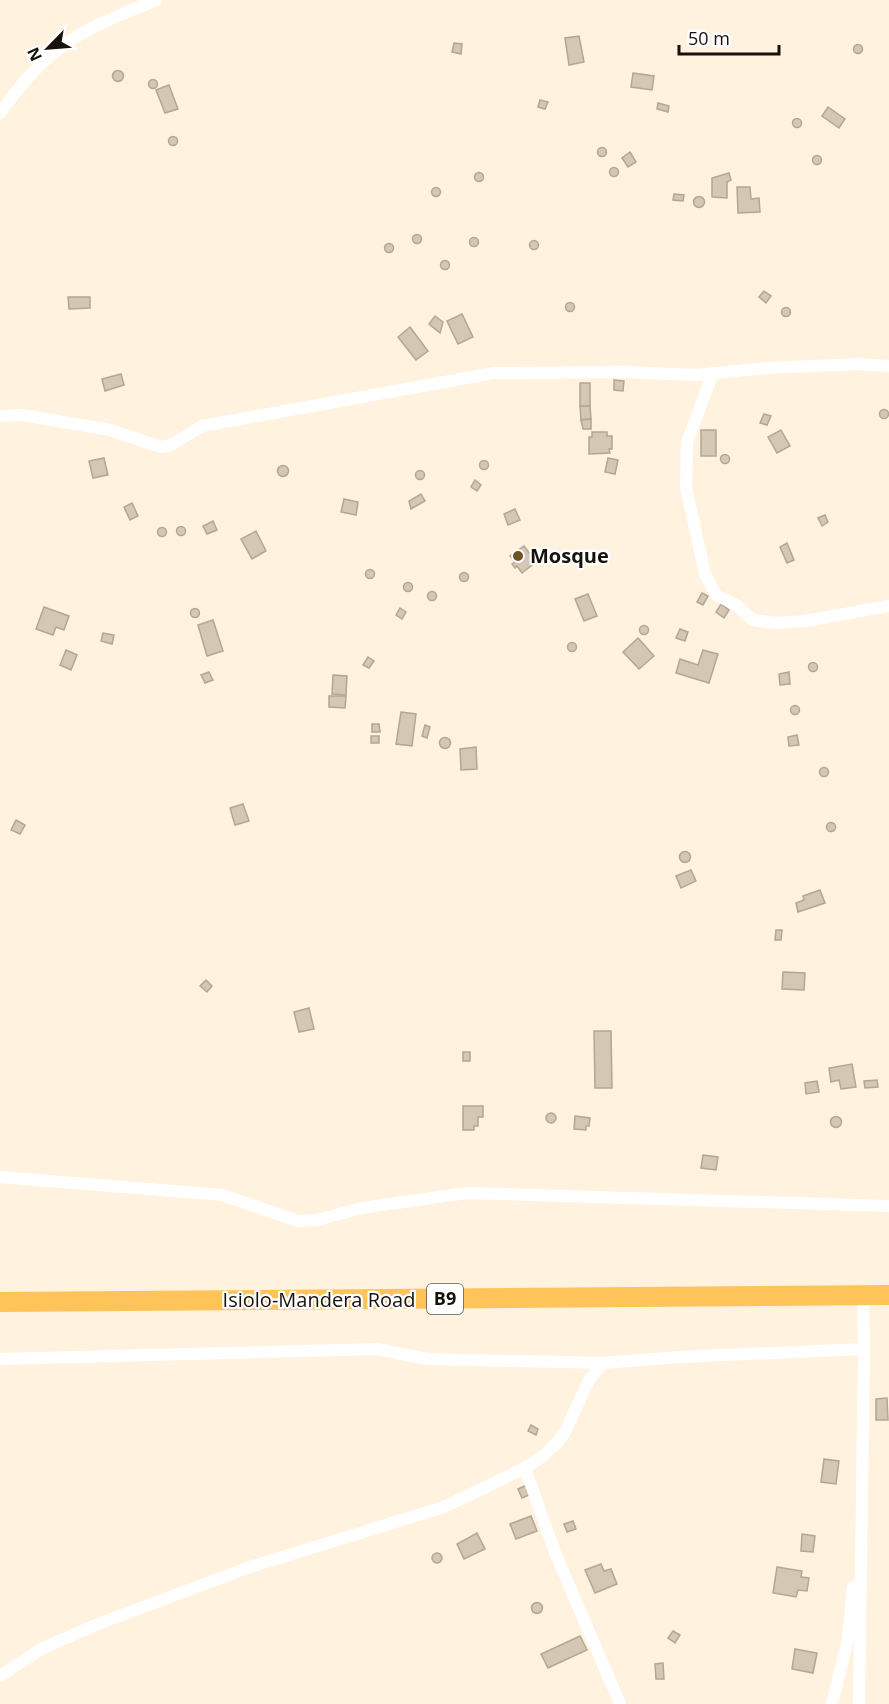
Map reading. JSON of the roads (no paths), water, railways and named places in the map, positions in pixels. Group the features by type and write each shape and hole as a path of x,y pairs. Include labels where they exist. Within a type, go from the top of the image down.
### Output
{"highway":[{"name":"Isiolo-Mandera Road","path":"0,1302 889,1295"}],"street":[{"path":"0,112 19,87 64,45 110,19 156,0"},
{"path":"0,416 22,415 110,430 161,447 171,445 202,426 494,373 713,373 859,364 889,366"},
{"path":"713,373 687,442 686,487 705,574 716,595 736,605 753,620 777,623 805,621 889,606"},
{"path":"0,1177 222,1195 298,1221 308,1222 362,1208 467,1193 889,1206"},
{"path":"859,1704 863,1296"},
{"path":"0,1359 377,1349 427,1359 603,1363 679,1357 864,1349"},
{"path":"0,1676 43,1648 98,1624 250,1567 444,1507 525,1468 557,1443 565,1432 589,1380 603,1363"},
{"path":"525,1468 559,1565 620,1704"},
{"path":"832,1704 848,1639 861,1509"}],"place":[{"name":"Mosque","path":"518,556"}]}
